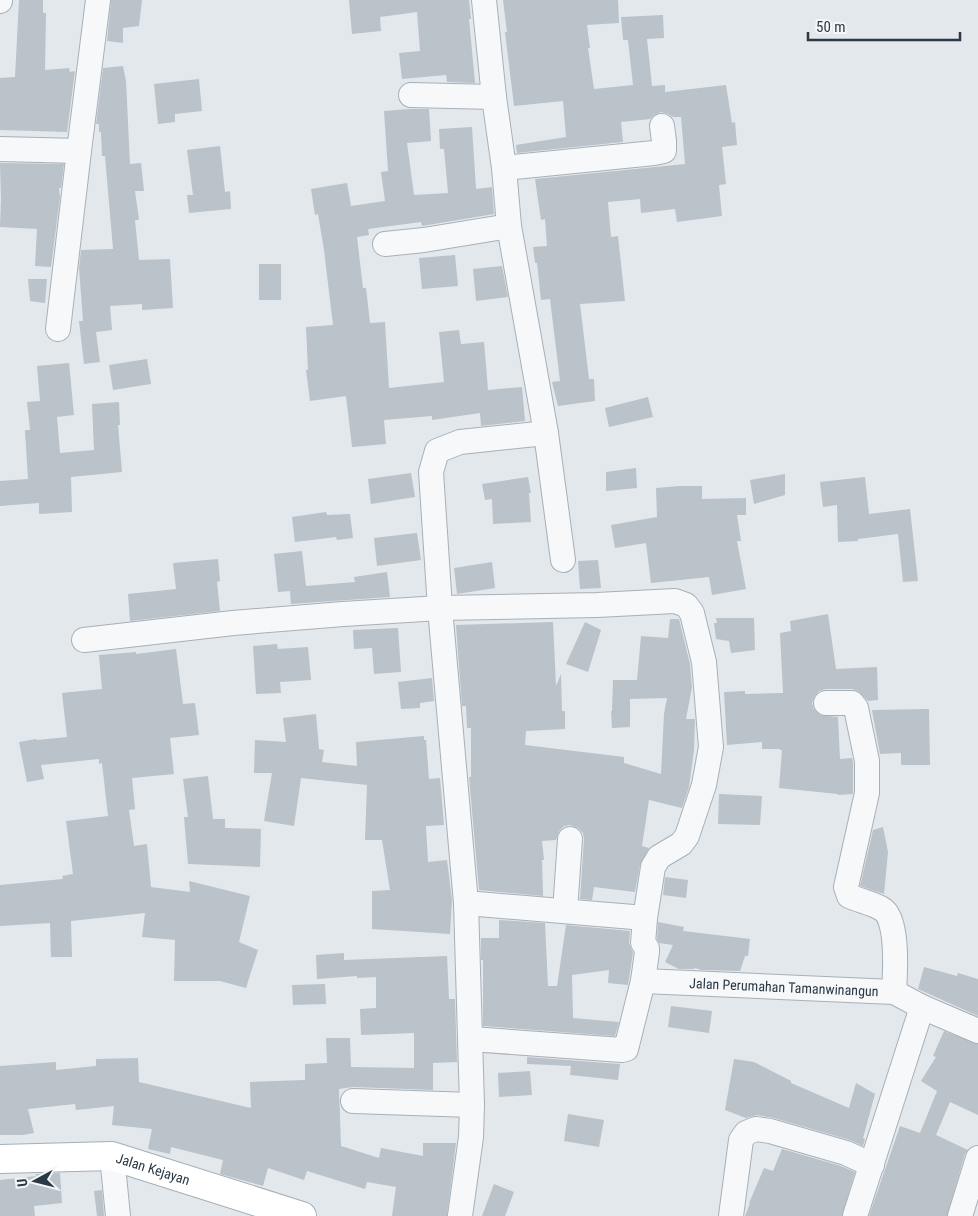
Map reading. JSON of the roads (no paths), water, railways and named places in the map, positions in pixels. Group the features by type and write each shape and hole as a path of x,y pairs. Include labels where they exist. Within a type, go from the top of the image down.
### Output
{"main road":[{"name":"Jalan Kejayan","path":"0,1159 112,1156 302,1216"}],"street":[{"path":"58,330 98,0"},
{"path":"484,0 509,226 546,433 563,560"},
{"path":"411,95 494,97"},
{"path":"504,168 654,153 664,150 662,126"},
{"path":"0,149 79,151"},
{"path":"385,244 424,240 509,226"},
{"path":"460,1216 471,1137 472,1105 466,903 440,608 431,472 437,451 460,442 546,433"},
{"path":"84,640 233,623 440,608 597,605 675,601 686,605 692,613 704,662 711,747 704,785 687,836 681,844 657,860 653,866 644,918 643,943 647,948 647,952 643,982 624,1050 471,1039"},
{"path":"826,703 852,703 856,708 866,761 867,786 846,887 849,896 882,908 890,918 893,930 896,967 894,992"},
{"path":"565,911 570,839"},
{"path":"466,903 644,918"},
{"name":"Jalan Perumahan Tamanwinangun","path":"643,982 894,992 922,1007 978,1031"},
{"path":"855,1216 922,1007"},
{"path":"354,1100 472,1105"},
{"path":"731,1216 740,1140 746,1133 756,1129 770,1131 846,1153 872,1165"},
{"path":"112,1156 118,1216"},
{"path":"960,1216 978,1158"}]}
